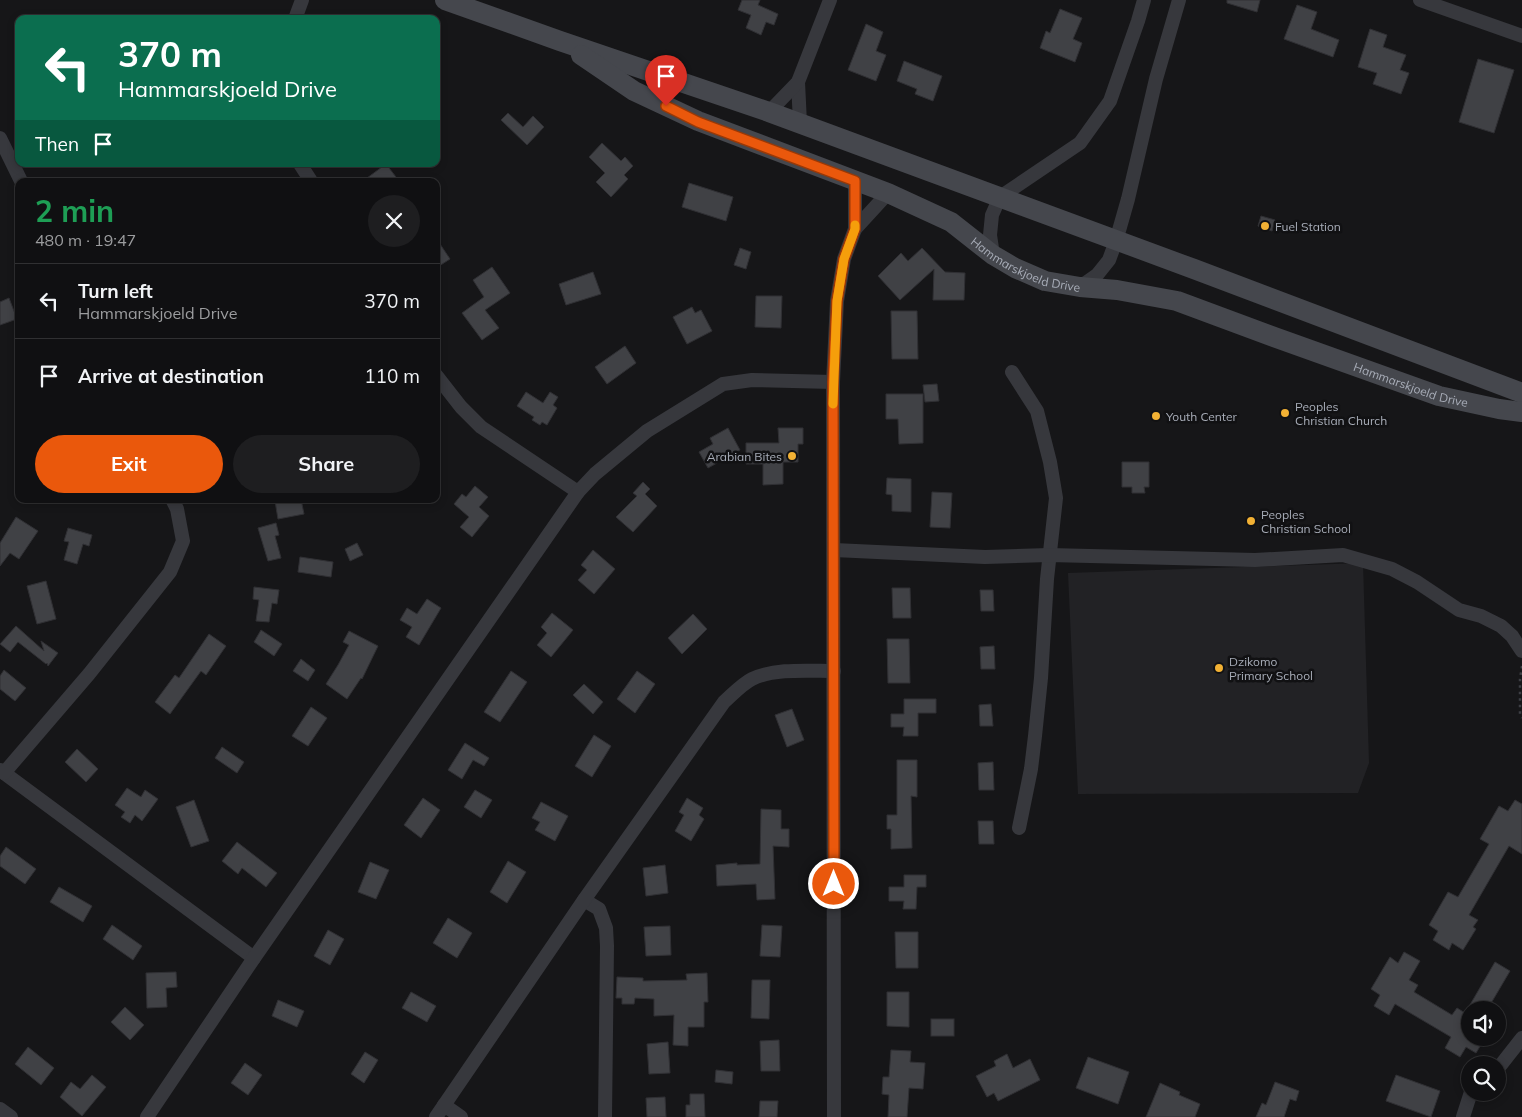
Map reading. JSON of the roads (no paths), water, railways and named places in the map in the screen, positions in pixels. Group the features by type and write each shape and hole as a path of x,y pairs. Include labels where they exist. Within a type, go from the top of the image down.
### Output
{"main road":[{"name":"Hammarskjoeld Drive","path":"445,0 800,123 1522,393"},
{"name":"Hammarskjoeld Drive","path":"560,41 634,91 698,122 888,194 951,222 993,255 1015,268 1045,281 1080,287 1117,290 1177,301 1439,396 1522,412"},
{"path":"722,131 719,112 722,105 730,98"},
{"path":"1406,384 1415,380 1419,374 1420,367 1416,353"}],"street":[{"path":"296,15 302,0"},
{"path":"769,112 798,82 830,0"},
{"path":"993,255 990,235 992,215 1000,197 1080,144 1110,100 1144,0"},
{"path":"1080,287 1097,275 1109,260 1116,241 1128,199 1156,79 1179,0"},
{"path":"1420,0 1522,36"},
{"path":"798,82 800,123"},
{"path":"0,138 20,178"},
{"path":"302,167 309,178"},
{"path":"834,1117 833,382 837,301 844,259 855,229 855,181"},
{"path":"855,229 888,194"},
{"path":"1012,372 1037,411 1050,462 1056,498 1049,555 1035,736 1031,769 1019,828"},
{"path":"440,380 461,407 481,427 578,492"},
{"path":"147,1117 254,958 578,492 596,474 647,431 723,384 752,380 833,382"},
{"path":"174,503 177,509 183,541 170,572 89,674 2,772 254,958"},
{"path":"834,550 985,557 1049,555 1255,560 1342,555 1392,569 1417,582 1459,610 1481,616 1501,626 1512,636 1522,651"},
{"path":"436,1117 584,900 724,702 752,679 774,672 834,671"},
{"path":"584,900 599,910 606,928 605,1117"},
{"path":"1506,1058 1522,1038"},
{"path":"1463,1117 1468,1101"},
{"path":"444,1105 461,1117"},
{"path":"0,1109 11,1117"}],"place":[{"name":"Fuel Station","path":"1265,226"},
{"name":"Peoples Christian Church","path":"1285,413"},
{"name":"Youth Center","path":"1156,416"},
{"name":"Arabian Bites","path":"792,456"},
{"name":"Peoples Christian School","path":"1251,521"},
{"name":"Dzikomo Primary School","path":"1219,668"}]}
